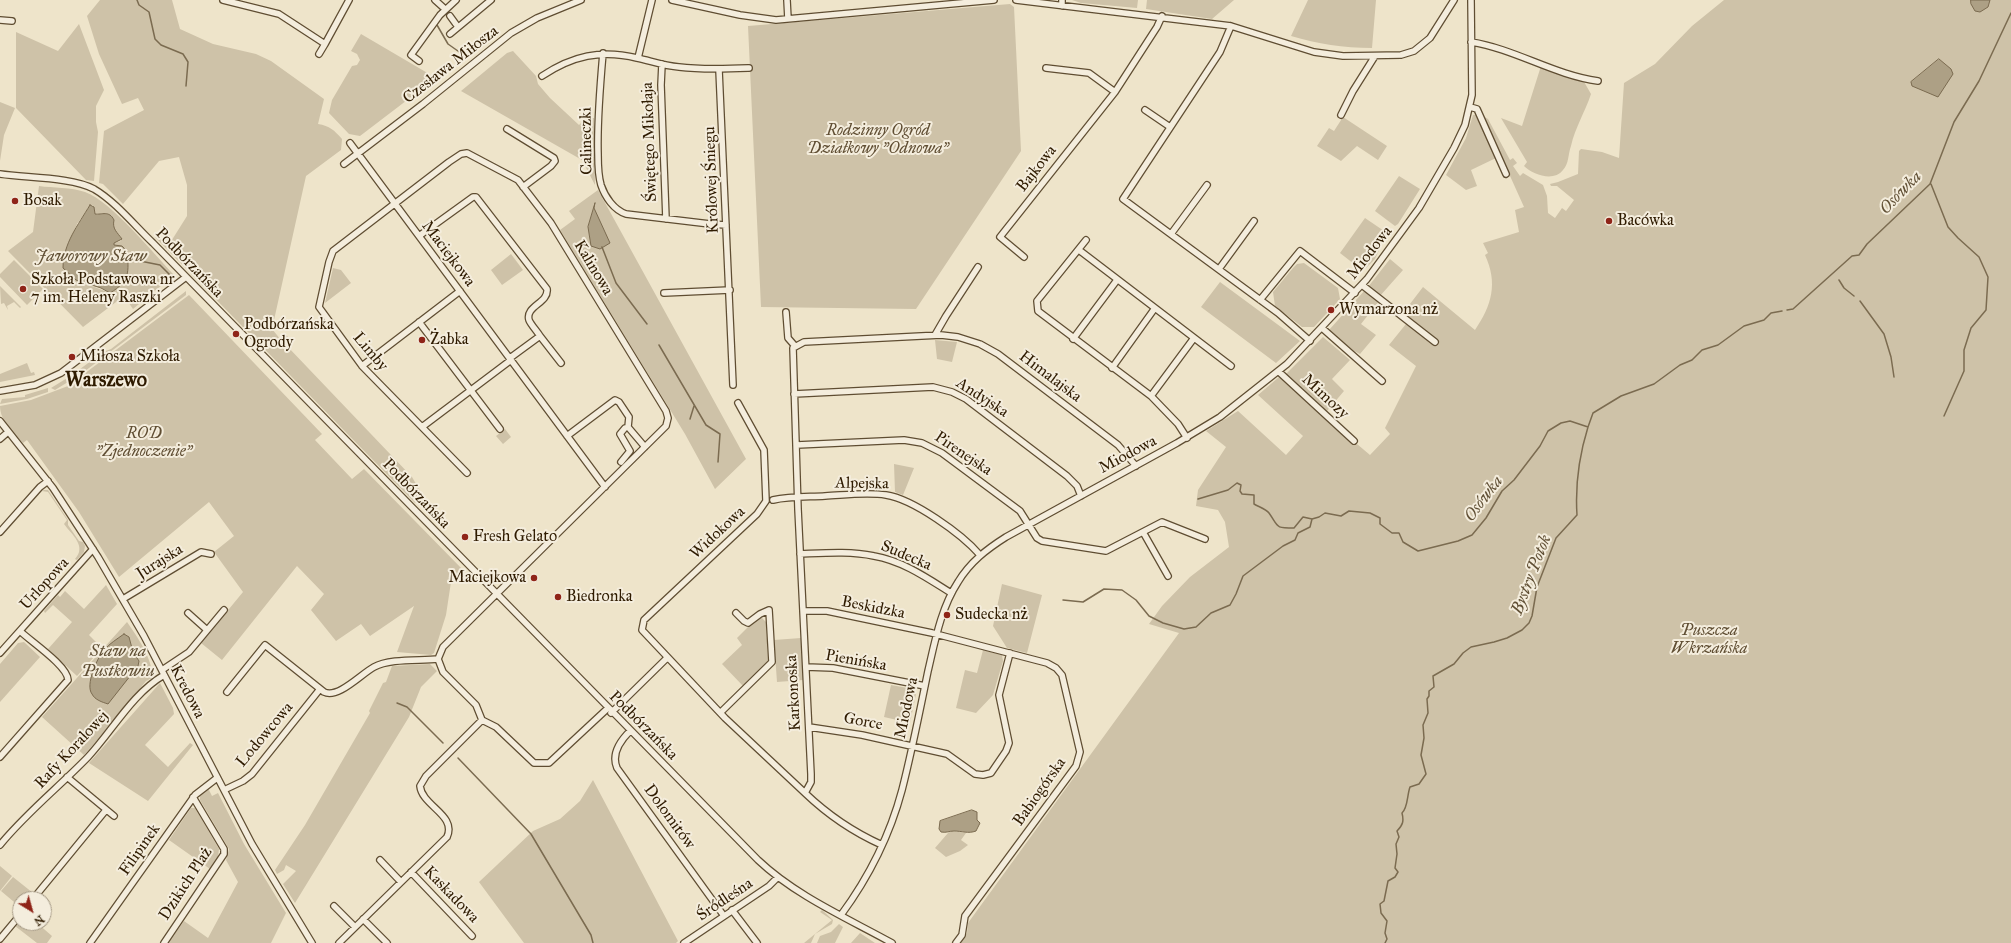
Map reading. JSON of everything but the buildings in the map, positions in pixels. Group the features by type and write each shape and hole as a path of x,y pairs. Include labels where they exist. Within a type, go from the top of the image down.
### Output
{"street":[{"path":"223,0 279,14 325,44"},
{"path":"319,54 349,0"},
{"path":"435,0 445,9"},
{"path":"419,60 411,55 445,9 456,0"},
{"path":"450,34 491,0"},
{"name":"Czesława Miłosza","path":"344,164 511,33 538,18 581,0"},
{"path":"638,58 652,0"},
{"path":"672,0 697,3 740,15 776,20 909,3 994,0"},
{"path":"787,0 788,19"},
{"path":"1016,0 1062,3 1231,26 1320,54 1337,56 1406,54 1422,46 1430,38 1454,0"},
{"name":"Miodowa","path":"841,915 867,875 882,845 897,806 937,634 951,594 961,577 980,555 1000,541 1187,438 1228,411 1278,371 1310,341 1355,293 1382,260 1424,199 1461,136 1470,107 1472,86 1471,0"},
{"path":"450,16 458,27"},
{"name":"Bajkowa","path":"1024,257 1000,237 1114,92 1157,27 1162,16"},
{"path":"0,20 12,20"},
{"path":"1231,26 1220,52 1123,199 1260,300 1310,341"},
{"path":"1471,42 1499,48 1582,79 1598,81"},
{"path":"542,76 568,61 587,54 603,53 638,58 679,68 720,70 749,68"},
{"name":"Calineczki","path":"603,53 597,124 601,185 610,202 621,212 666,219 726,225"},
{"path":"1341,115 1353,91 1375,56"},
{"name":"Świętego Mikołaja","path":"662,64 660,85 666,219"},
{"path":"1046,68 1089,73 1114,92"},
{"name":"Królowej Śniegu","path":"720,70 733,385"},
{"path":"1470,107 1477,110 1506,174"},
{"path":"1145,110 1170,127"},
{"path":"507,129 554,158 555,161 551,166 524,187"},
{"name":"Maciejkowa","path":"350,143 605,487"},
{"name":"Kalinowa","path":"394,203 464,153 470,153 518,180 524,187 550,223 667,414 668,421 666,426 605,487"},
{"name":"Podbórzańska","path":"0,174 67,182 94,189 124,215 186,277 609,711 756,858 778,878 892,943"},
{"path":"1171,234 1207,186"},
{"path":"419,236 473,197 476,197 547,289 545,299 532,310 529,315 530,320 540,336 561,363"},
{"name":"Limby","path":"394,203 331,253 319,307 362,366 467,472"},
{"path":"1219,269 1254,221"},
{"path":"1086,240 1042,296 1036,306 1040,314 1152,396 1178,424 1187,438"},
{"path":"1079,250 1231,366"},
{"path":"1260,300 1300,251 1355,293"},
{"path":"935,336 946,316 978,267"},
{"path":"0,391 35,384 61,373 186,277"},
{"path":"1073,339 1117,280"},
{"path":"1362,285 1435,342"},
{"path":"664,293 730,290"},
{"path":"362,366 460,291"},
{"path":"1112,368 1155,308"},
{"path":"786,312 788,338 795,346 792,352 798,498"},
{"path":"419,322 500,429"},
{"path":"1322,328 1382,381"},
{"path":"422,427 540,336"},
{"name":"Himalajska","path":"795,346 804,342 935,336 965,339 980,344 998,354 1118,445 1136,466"},
{"path":"1423,342 1428,336"},
{"path":"1152,396 1194,338"},
{"name":"Mimozy","path":"1278,371 1354,441"},
{"name":"Andyjska","path":"794,394 932,387 946,389 966,400 1067,476 1076,486 1081,496"},
{"path":"568,436 613,400 619,402 629,417 628,427 645,447"},
{"name":"Widokowa","path":"738,403 764,450 766,501 757,514 644,620 642,626 644,633 667,658 763,755 805,793"},
{"name":"Kredowa","path":"0,421 48,481 93,549 123,599 163,672 252,844 309,942"},
{"path":"621,462 630,451 620,434 625,428 628,427"},
{"path":"0,439 8,432"},
{"name":"Pirenejska","path":"797,445 904,440 922,443 942,453 1020,511 1037,538 1042,541 1106,551 1162,522 1205,539"},
{"path":"0,532 40,487 48,481"},
{"path":"605,487 443,647 438,659 443,672 476,705 482,720 496,727 530,761 544,764 553,760 667,658"},
{"name":"Alpejska","path":"773,500 871,494 900,498 919,508 970,544 980,555"},
{"name":"Karkonoska","path":"798,498 811,774 809,787 805,793"},
{"path":"1143,532 1168,576"},
{"name":"Urlopowa","path":"0,653 93,549"},
{"name":"Jurajska","path":"123,599 201,552 211,554"},
{"name":"Sudecka","path":"800,554 843,552 875,556 903,565 951,594"},
{"path":"163,672 189,652 224,610"},
{"path":"721,712 771,664 769,610 748,622 744,621 736,613"},
{"name":"Beskidzka","path":"804,610 821,610 937,634"},
{"path":"188,613 207,630"},
{"path":"0,758 68,680 67,675 62,669 20,631"},
{"name":"Babiogórska","path":"937,634 1047,663 1059,671 1066,688 1080,752 1076,766 965,916 962,935 956,943"},
{"path":"227,692 265,645 327,693 337,693 370,669 381,664 438,659"},
{"name":"Gorce","path":"809,727 855,734 950,755 975,774 983,775 991,772 1006,751 1009,743 999,696 1010,653"},
{"name":"Pienińska","path":"806,667 832,668 925,686"},
{"name":"Rafy Koralowej","path":"0,845 19,823 89,756 140,694 163,672"},
{"name":"Lodowcowa","path":"224,790 243,781 252,774 320,689"},
{"name":"Kaskadowa","path":"338,943 447,837 449,832 447,821 422,796 420,786 421,781 482,720"},
{"name":"Dolomitów","path":"630,731 615,754 614,762 617,768 724,916"},
{"path":"68,777 114,816"},
{"name":"Filipinek","path":"90,943 193,797 210,782 217,778"},
{"path":"805,793 832,817 858,833 882,845"},
{"name":"Dzikich Plaż","path":"164,943 224,854 224,849 193,797"},
{"path":"40,891 106,810"},
{"name":"Kaskadowa","path":"380,860 401,882"},
{"name":"Kaskadowa","path":"411,872 472,936"},
{"name":"Śródleśna","path":"684,943 769,886 778,878"},
{"path":"334,906 355,927"},
{"path":"732,910 757,943"},
{"path":"363,919 387,943"},
{"path":"0,939 12,925"}],"green space":[{"path":"100,0 172,0 180,29 213,44 256,54 271,61 324,99 318,124 326,126 337,133 342,139 341,150 306,176 272,329 281,340 286,335 292,341 287,346 412,477 423,496 415,503 155,237 170,243 187,216 187,185 179,157 159,161 123,204 103,184 99,183 104,131 144,110 138,98 122,104 99,54 87,16"},
{"path":"1072,0 1138,0 1137,8 1081,3"},
{"path":"1147,0 1234,0 1212,19 1146,9"},
{"path":"1308,0 1376,0 1372,48 1331,45 1291,36"},
{"name":"Puszcza Wkrzańska","path":"1724,0 2011,0 2011,943 960,943 967,933 968,923 1179,633 1149,624 1162,606 1190,577 1229,547 1225,522 1218,510 1196,506 1198,490 1226,447 1206,431 1238,411 1286,455 1303,436 1258,395 1279,377 1354,446 1357,444 1370,455 1390,434 1385,428 1416,366 1389,345 1410,319 1403,313 1423,287 1475,330 1486,312 1492,284 1489,265 1485,255 1488,253 1483,243 1519,232 1515,210 1524,207 1483,116 1488,119 1510,160 1513,158 1517,163 1513,166 1520,176 1523,173 1543,185 1547,196 1548,213 1555,218 1562,208 1566,211 1574,200 1557,186 1551,186 1550,184 1578,174 1579,151 1581,149 1602,152 1619,158 1624,83 1655,64 1692,26"},
{"name":"Rodzinny Ogród Działkowy \"Odnowa\"","path":"1010,4 1014,7 1021,151 916,309 761,307 748,26"},
{"path":"79,24 104,90 96,106 96,122 98,132 94,181 86,180 16,108 16,32 58,51"},
{"path":"361,34 436,78 360,136 349,134 329,113 332,100 352,66 357,65 360,60 357,54 351,51"},
{"path":"513,51 536,76 538,84 550,98 579,125 586,118 594,118 595,185 582,160 461,91 507,53"},
{"path":"1541,66 1583,80 1591,94 1575,133 1565,168 1559,174 1554,176 1544,176 1538,174 1524,166 1527,162 1501,118 1522,126"},
{"path":"0,102 15,108 4,135 0,161"},
{"path":"1477,114 1496,158 1471,170 1477,186 1466,190 1446,175 1466,138 1473,115"},
{"path":"1343,117 1387,146 1378,160 1357,146 1341,161 1317,146 1329,128 1334,131"},
{"path":"1399,176 1420,189 1398,224 1395,226 1375,211"},
{"path":"39,186 80,190 95,197 107,206 144,242 174,275 133,309 124,296 83,327 8,251 33,232","holes":["93,205 95,214 108,214 114,230 121,241 114,243 110,293 76,280 71,238 77,224 90,206"]},
{"path":"598,190 746,459 715,489 685,434 560,230 575,219 569,211"},
{"path":"1365,218 1387,233 1375,259 1363,271 1340,253"},
{"path":"511,254 523,270 502,285 491,270"},
{"path":"1390,259 1403,270 1380,296 1368,287"},
{"path":"14,260 43,289 27,305 0,277 0,274"},
{"path":"1304,263 1338,288 1340,299 1314,327 1302,327 1275,306 1273,292 1297,264"},
{"path":"333,268 341,270 351,283 325,303"},
{"path":"1220,282 1300,341 1276,363 1201,307"},
{"path":"0,286 21,307 20,308 14,302 7,306 8,310 4,303 1,304"},
{"path":"1365,290 1379,301 1361,324 1376,335 1360,354 1354,351 1329,330"},
{"path":"186,291 186,295 81,374 55,390 51,388 72,375 103,352 111,349"},
{"name":"ROD \"Zjednoczenie\"","path":"189,295 322,434 315,440 352,479 364,469 465,572 451,582 446,615 434,653 431,655 397,652 414,606 370,636 361,624 336,641 311,610 324,594 297,566 222,660 201,643 243,592 214,552 234,536 209,502 119,577 79,512 27,440 23,443 5,422 2,417 0,406 31,400 68,386"},
{"path":"1323,337 1350,360 1332,379 1344,391 1327,411 1286,374"},
{"path":"935,340 957,342 952,362 937,359"},
{"path":"27,363 31,373 34,372 35,375 0,382 0,374"},
{"path":"48,388 48,392 27,399 0,404 2,399 25,397 25,395"},
{"path":"505,429 511,437 503,444 496,436"},
{"path":"894,464 914,468 903,495 895,492"},
{"path":"48,490 68,520 68,525 79,541 83,542 85,546 84,552 77,560 75,559 78,554 79,545 64,524 67,520 48,492 42,491"},
{"path":"1002,584 1042,595 1027,653 1007,648 993,626"},
{"path":"106,585 117,604 89,635 102,648 77,676 48,649 72,622 53,605 45,613 44,611 58,595 60,597 65,591 84,609"},
{"path":"758,617 762,618 766,622 768,662 743,686 722,664 742,645 737,638"},
{"path":"127,622 140,641 148,657 152,671 152,678 146,681 111,725 84,755 42,717"},
{"path":"801,638 803,680 777,682 774,640"},
{"path":"24,642 40,657 0,702 0,664 18,643"},
{"path":"983,650 1002,655 1003,661 993,695 976,713 956,708 965,670 977,673"},
{"path":"430,664 437,671 421,687 409,717 295,903 283,884 296,871 286,865 284,870 277,874 275,870 305,825 370,713 369,711 383,683 386,682 392,666"},
{"path":"160,683 173,708 174,714 145,745 168,767 190,743 193,745 148,801 89,763"},
{"path":"891,685 913,689 916,694 910,723 884,717"},
{"path":"593,780 678,941 676,943 524,943 479,882 533,831 560,819 580,801"},
{"path":"208,788 212,796 218,793 244,844 286,913 271,943 168,943 184,921 208,938 238,882 226,860 229,849 200,800 200,796"},
{"path":"191,808 195,808 219,849 218,857 210,869 169,840"},
{"path":"952,831 966,833 961,840 968,845 960,851 946,857 935,848 948,833"},
{"path":"0,866 12,876 0,891"},
{"path":"13,877 30,891 12,891 12,900 1,891"},
{"path":"822,910 833,920 832,924 815,934 811,943 804,943 832,920 820,912"},
{"path":"839,924 843,927 835,943 817,943 820,936 831,932"},
{"path":"21,931 46,931 52,936 47,943 37,943"},
{"path":"860,933 875,943 851,943"}],"water":[{"path":"1971,0 1990,0 1988,7 1980,12 1975,11 1971,4"},
{"path":"1939,59 1951,69 1953,74 1938,97 1912,86 1911,82"},
{"path":"595,203 594,208 610,243 600,249 591,246 588,227"},
{"name":"Jaworowy Staw","path":"90,205 94,207 95,214 108,214 112,217 114,220 114,228 122,239 114,243 114,245 122,246 127,251 128,270 125,280 117,289 110,293 101,288 76,280 63,268 68,243"},
{"name":"Staw na Pustkowiu","path":"124,634 129,637 133,652 139,661 138,666 108,704 93,696 90,690 91,678 95,665 104,650"},
{"path":"972,810 977,812 977,820 980,823 976,831 941,832 939,829 940,821"}],"waterway":[{"path":"137,0 139,5 149,12 155,39 161,45 183,54 188,62 186,86"},
{"name":"Osówka","path":"1787,310 1793,309 1852,256 1859,255 1867,244 1930,184 1954,122 1979,81 2011,13"},
{"path":"437,25 448,44 465,56"},
{"path":"1931,184 1948,227 1979,257 1988,277 1986,310 1971,328 1964,350 1964,371 1944,416"},
{"path":"602,247 616,283 647,324"},
{"path":"140,261 160,265 171,276"},
{"path":"1839,280 1844,288 1854,296"},
{"path":"1860,301 1884,334 1891,357 1894,377"},
{"name":"Osówka","path":"1063,600 1083,602 1104,589 1122,590 1136,600 1149,616 1163,623 1184,629 1196,627 1211,613 1230,605 1243,576 1283,546 1295,540 1298,533 1310,527 1312,519 1325,513 1341,516 1349,511 1370,513 1380,518 1380,524 1392,533 1399,533 1403,542 1418,551 1458,541 1472,535 1486,518 1502,491 1514,480 1540,446 1548,431 1561,423 1570,421 1588,427 1593,413 1621,396 1654,384 1680,365 1692,360 1702,350 1718,345 1744,326 1764,320 1771,313 1782,311"},
{"path":"659,345 706,425 720,434 718,462"},
{"path":"690,419 694,406"},
{"name":"Bystry Potok","path":"1385,943 1387,939 1385,933 1387,921 1381,913 1380,904 1384,901 1388,881 1395,877 1398,872 1395,868 1397,854 1396,844 1399,837 1397,831 1401,827 1403,818 1402,813 1406,805 1410,787 1419,784 1426,774 1421,755 1424,738 1423,725 1428,713 1427,699 1429,696 1429,691 1434,687 1433,676 1454,664 1463,653 1471,647 1507,638 1522,630 1529,623 1532,616 1537,587 1556,538 1577,515 1578,470 1588,427"},
{"path":"1198,499 1228,490 1237,483 1241,485 1240,491 1242,494 1254,495 1254,504 1268,512 1276,524 1280,527 1294,528 1303,517 1312,519"},
{"path":"397,703 407,707 443,743"},
{"path":"458,758 531,834 591,935 593,943"}],"place":[{"name":"Bosak","path":"15,201"},
{"name":"Bacówka","path":"1609,221"},
{"name":"Szkoła Podstawowa nr 7 im. Heleny Raszki","path":"23,289"},
{"name":"Wymarzona nż","path":"1331,310"},
{"name":"Podbórzańska Ogrody","path":"236,334"},
{"name":"Żabka","path":"422,340"},
{"name":"Miłosza Szkoła","path":"72,357"},
{"name":"Fresh Gelato","path":"465,537"},
{"name":"Maciejkowa","path":"534,578"},
{"name":"Biedronka","path":"558,597"},
{"name":"Sudecka nż","path":"947,615"}],"district":[{"name":"Warszewo","path":"106,381"}]}
